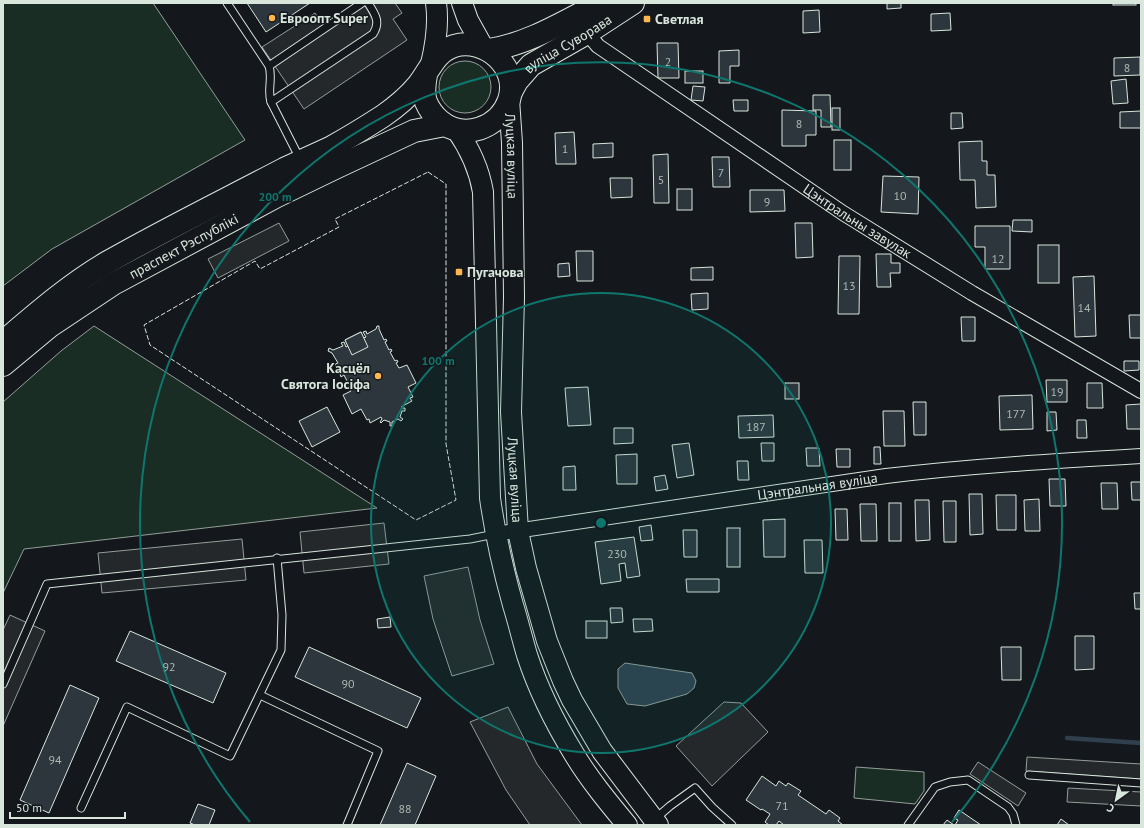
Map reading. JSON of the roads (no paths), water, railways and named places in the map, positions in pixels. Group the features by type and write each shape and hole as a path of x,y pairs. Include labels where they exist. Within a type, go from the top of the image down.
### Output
{"main road":[{"name":"вуліца Суворава","path":"486,49 508,47 528,39 601,3"},
{"name":"вуліца Суворава","path":"510,96 520,76 531,66 633,3"},
{"name":"праспект Рэспублікі","path":"3,342 42,309 107,263 300,161 346,139 389,112 408,96 441,53 454,46 469,44 486,49"},
{"path":"486,49 499,58 506,68 510,80 510,96"},
{"path":"428,70 424,89 427,103 434,116 450,127"},
{"name":"праспект Рэспублікі","path":"3,365 50,326 113,284 277,196 414,131 450,127 469,131 483,128 495,122 504,111 510,96"}],"street":[{"path":"428,70 437,34 438,20 436,3"},
{"path":"462,3 468,20 486,49"},
{"name":"Цэнтральны завулак","path":"586,33 598,46 844,213 972,293 1141,390"},
{"name":"Луцкая вуліца","path":"510,96 514,297 512,412 518,531 526,568 547,641 563,681 572,700 602,751 656,823"},
{"name":"Луцкая вуліца","path":"450,127 469,148 479,171 483,192 490,498 495,534 504,572 527,655 557,724 574,754 600,792 626,825"},
{"name":"Цэнтральная вуліца","path":"495,534 886,476 1003,464 1141,456"}],"lane":[{"path":"227,3 269,66 271,74 269,93 271,102 300,161"},
{"path":"269,66 362,3"},
{"path":"271,102 373,34 378,24 374,12 368,3"},
{"path":"3,684 47,584 277,558 470,539 495,534"},
{"path":"81,808 127,707 230,756 281,650 282,615 277,558"},
{"path":"260,695 378,750 347,825"},
{"path":"1029,775 1141,783"},
{"path":"908,825 936,787 950,782 968,780 1008,807 1013,814 1016,825"},
{"path":"656,823 670,806 695,788 712,808 732,825"}],"water":[{"path":"625,663 692,673 696,681 694,688 687,694 645,706 627,704 618,688 618,669"}],"waterway":[{"path":"1067,738 1141,743"}],"place":[{"name":"Евроопт Super","path":"272,18"},
{"name":"Светлая","path":"647,19"},
{"name":"Пугачова","path":"459,272"},
{"name":"Касцёл Святога Іосіфа","path":"378,376"}]}
